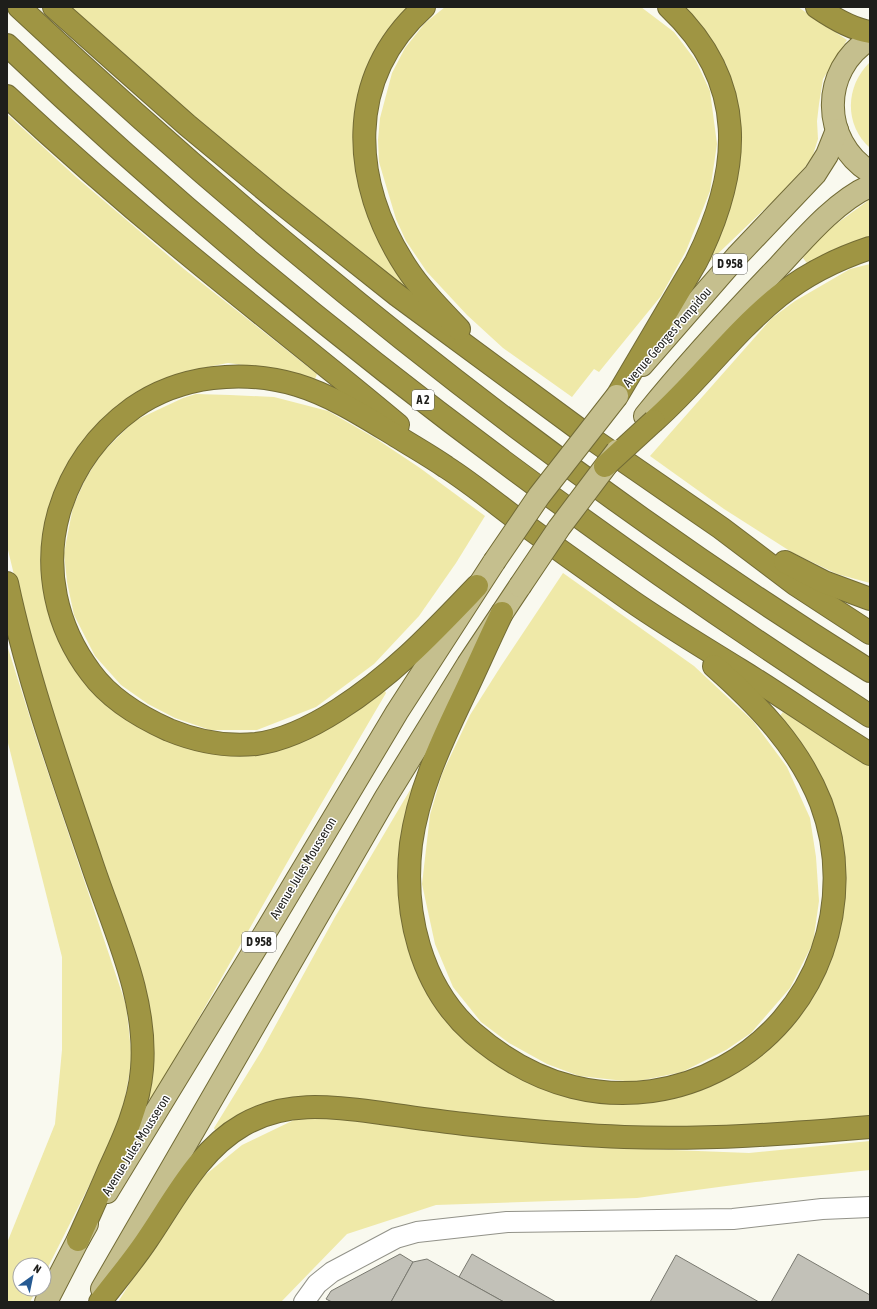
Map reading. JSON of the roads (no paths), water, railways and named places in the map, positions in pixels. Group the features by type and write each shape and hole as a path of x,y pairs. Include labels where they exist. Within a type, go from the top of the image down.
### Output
{"highway":[{"path":"19,7 130,110 225,192 365,309 457,381 677,544 785,617 870,671"},
{"path":"54,7 187,125 275,198 417,311 595,441 721,528 795,584 870,633"},
{"path":"424,7 396,38 380,66 366,107 364,122 364,152 366,168 370,185 384,226 407,268 440,310 508,376"},
{"path":"617,396 706,244 717,216 728,176 731,142 730,125 728,109 720,80 698,37 669,7"},
{"path":"817,7 843,23 870,32"},
{"name":"A 2","path":"7,45 87,119 233,247 324,322 474,440 653,570 870,716"},
{"path":"7,96 180,248 363,395 447,467 579,564 667,626 742,671 870,754"},
{"path":"605,466 650,419 683,394 747,325 779,296 822,268 849,255 870,248"},
{"path":"447,467 356,412 325,396 297,385 268,379 235,376 200,380 172,388 142,403 116,422 95,443 77,469 64,498 54,532 52,566 56,599 67,633 83,662 102,687 117,699 148,719 180,734 217,744 238,745 256,744 291,735 340,708 399,665 425,641 477,586"},
{"path":"721,528 824,582 870,599"},
{"path":"7,582 15,620 64,784 125,959 141,1022 143,1052 140,1086 136,1102 125,1136 78,1240"},
{"path":"502,613 437,753 418,806 410,859 409,893 413,924 422,956 436,987 452,1010 477,1036 508,1059 542,1077 574,1088 606,1093 642,1093 676,1087 709,1075 725,1067 755,1047 780,1023 806,987 825,944 832,914 835,882 833,850 821,804 808,775 781,734 759,709 735,684 667,626"},
{"path":"100,1302 147,1240 183,1185 210,1152 228,1135 244,1124 258,1117 280,1110 310,1106 341,1108 491,1127 646,1138 753,1136 870,1127"}],"main road":[{"path":"870,39 861,45 851,55 843,67 833,94 833,109 836,130 847,150 856,162 870,172"},
{"name":"Avenue Georges Pompidou","path":"617,396 666,337 733,261 815,174 827,155 836,130"},
{"name":"D 958","path":"650,419 713,335 808,234 845,202 870,186"},
{"name":"Avenue Jules Mousseron","path":"46,1302 78,1240 401,705 477,586 544,491 617,396"},
{"name":"D 958","path":"94,1302 386,797 448,696 502,613 559,528 605,466"}],"lane":[{"path":"304,1302 317,1284 332,1272 396,1238 417,1232 506,1222 733,1219 814,1210 870,1206"}]}
